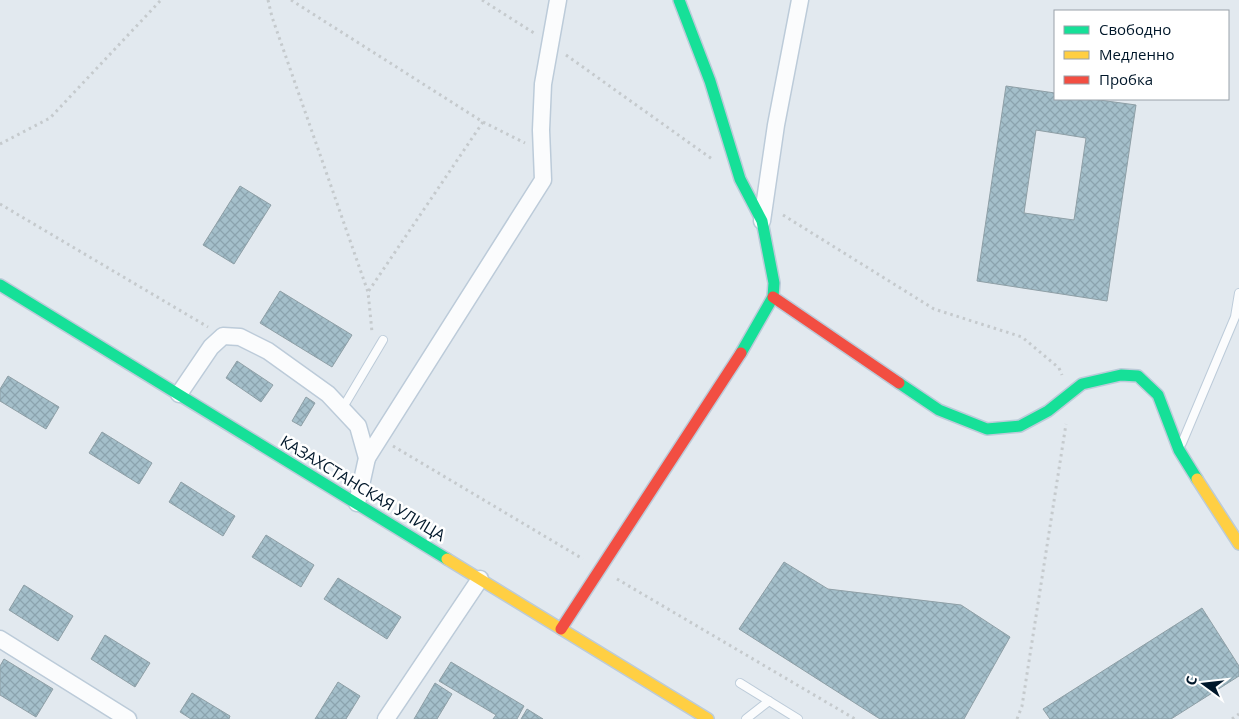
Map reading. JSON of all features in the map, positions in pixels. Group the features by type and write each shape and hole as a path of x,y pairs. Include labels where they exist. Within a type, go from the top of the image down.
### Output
{"street":[{"path":"357,503 367,458 542,180 543,84 558,0"},
{"path":"561,629 757,328 773,297 774,283 762,221 740,179 710,81 679,0"},
{"path":"762,221 776,125 800,0"},
{"name":"КАЗАХСТАНСКАЯ УЛИЦА","path":"0,285 708,719"},
{"path":"773,297 939,410 987,429 1020,426 1048,411 1082,384 1120,375 1138,376 1158,395 1179,450 1239,544"},
{"path":"178,394 211,347 223,336 240,338 268,351 328,394 358,426 367,458"},
{"path":"386,719 480,579"},
{"path":"0,639 128,719"}],"lane":[{"path":"1179,450 1234,317 1239,294"},
{"path":"342,409 383,340"},
{"path":"740,683 798,719"},
{"path":"746,719 769,701"}],"path":[{"path":"0,144 50,118 161,0"},
{"path":"268,0 272,17 368,292 374,355"},
{"path":"292,0 483,122 542,152"},
{"path":"482,0 550,43 716,162"},
{"path":"368,292 483,122"},
{"path":"0,204 223,336"},
{"path":"780,213 934,309 1022,336 1060,368 1070,393"},
{"path":"1017,719 1022,706 1066,422"},
{"path":"380,438 855,719"},
{"path":"1232,719 1239,714"}],"building":[{"path":"1006,86 1054,93 1054,100 1099,100 1136,105 1107,301 977,281","holes":["1036,130 1086,138 1074,220 1024,213"]},
{"path":"240,186 271,205 234,264 203,245"},
{"path":"280,291 352,335 332,367 260,323"},
{"path":"237,361 273,385 261,402 226,378"},
{"path":"8,376 59,407 46,429 0,401 0,389"},
{"path":"306,397 315,403 301,426 292,421"},
{"path":"102,432 152,463 139,484 89,453"},
{"path":"181,482 235,516 223,536 169,502"},
{"path":"266,535 314,565 301,587 252,557"},
{"path":"784,562 828,589 961,605 1010,637 964,719 880,719 739,629"},
{"path":"338,578 401,617 387,639 324,599"},
{"path":"24,585 73,616 58,641 9,610"},
{"path":"1202,608 1239,666 1239,676 1171,719 1050,719 1043,709"},
{"path":"105,635 150,663 135,687 91,659"},
{"path":"4,659 53,689 36,717 0,695 0,666"},
{"path":"451,662 524,706 517,719 493,719 496,715 439,681"},
{"path":"338,682 360,696 346,719 315,719"},
{"path":"435,683 452,694 437,719 414,719"},
{"path":"192,693 230,716 229,719 191,719 180,712"},
{"path":"527,709 543,719 521,719"}],"traffic: fast":[{"path":"679,0 710,81 740,179 762,221 774,283 773,297 741,353"},
{"path":"0,285 447,559"},
{"path":"899,383 939,410 987,429 1020,426 1048,411 1082,384 1121,375 1138,376 1158,395 1179,450 1197,479"}],"traffic: slow":[{"path":"1197,479 1239,544"},
{"path":"447,559 708,719"}],"traffic: jam":[{"path":"773,297 899,383"},
{"path":"561,629 741,353"}]}
